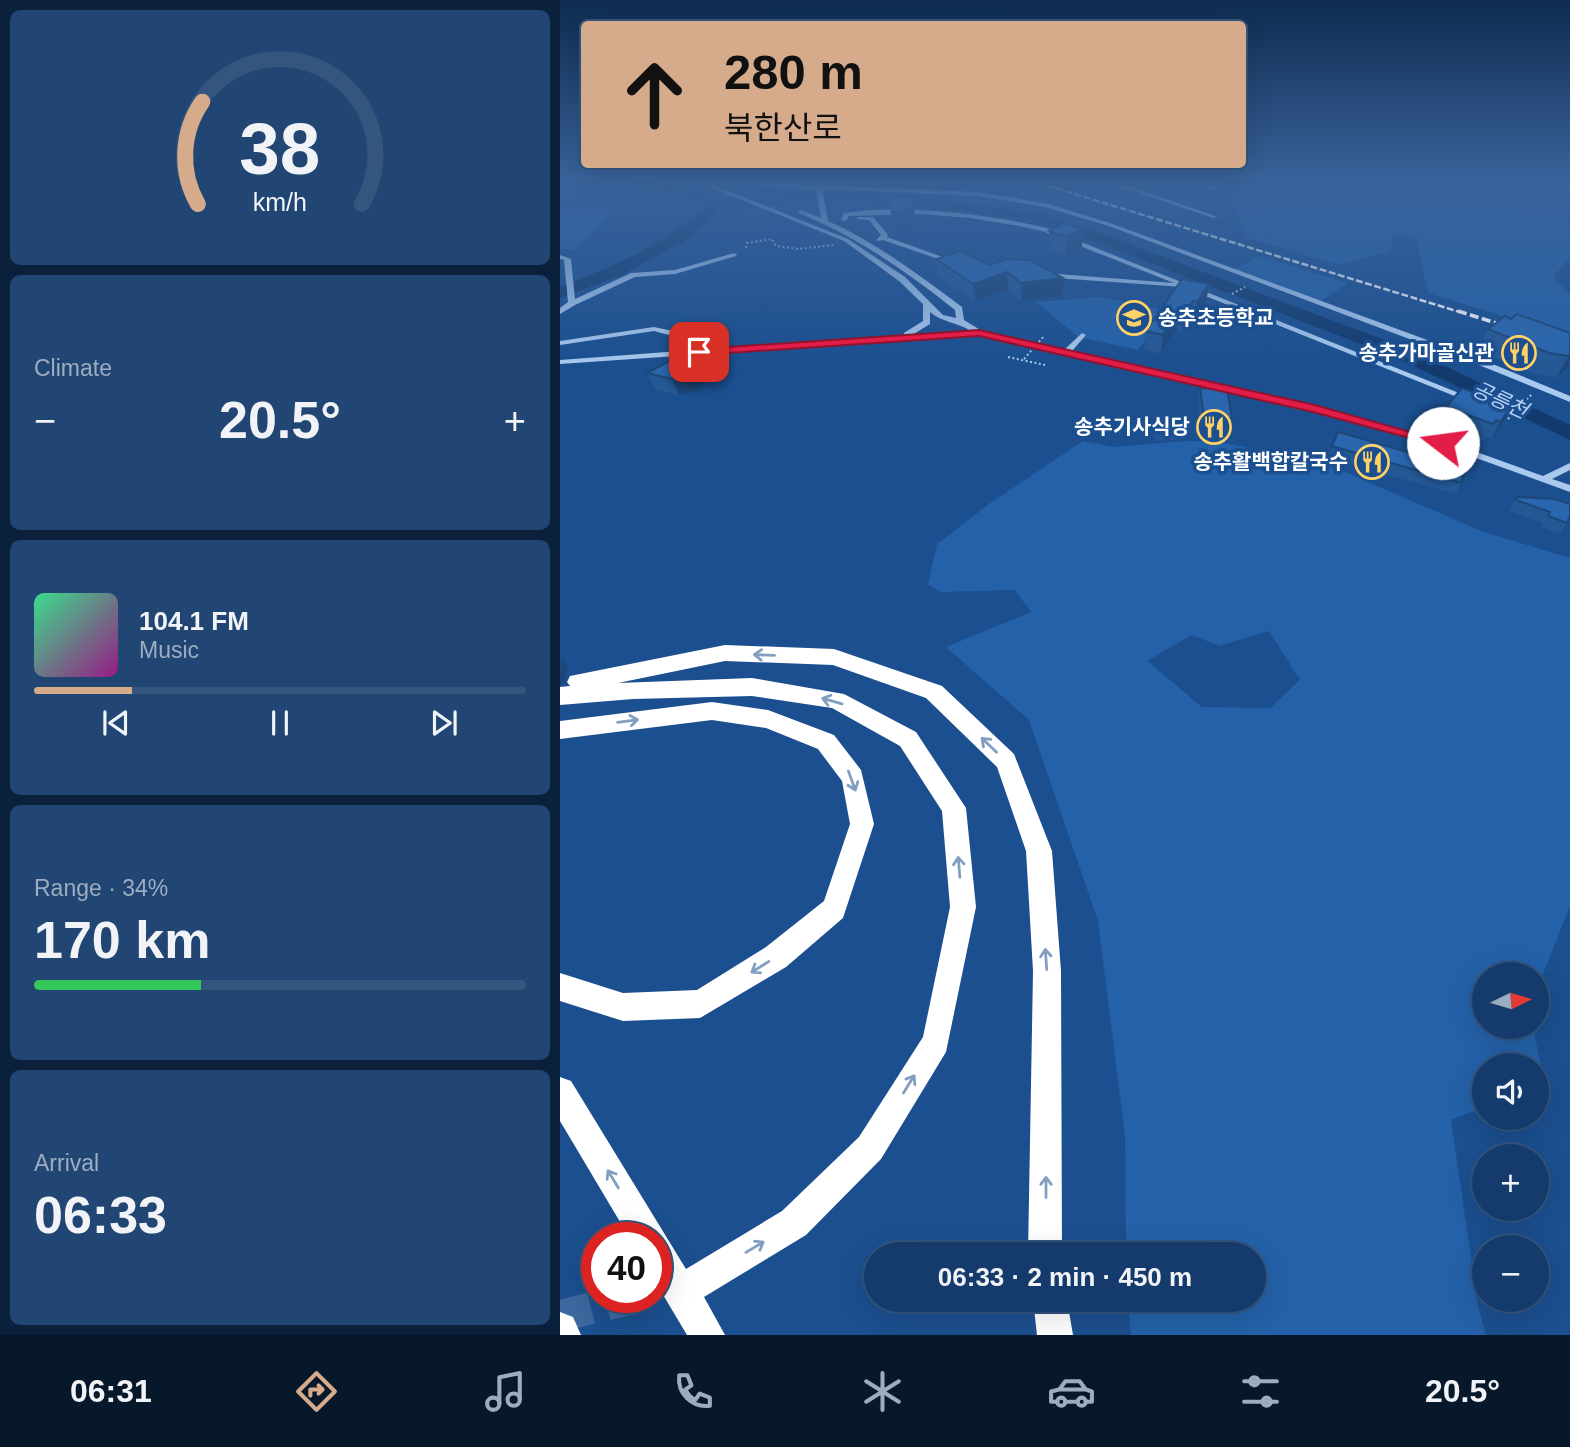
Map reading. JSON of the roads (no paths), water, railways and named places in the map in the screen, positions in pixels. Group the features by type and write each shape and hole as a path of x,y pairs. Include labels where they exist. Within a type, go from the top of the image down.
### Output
{"highway":[{"path":"560,686 725,653 834,657 934,692 1006,761 1039,851 1047,971 1045,1242"},
{"path":"560,696 633,690 752,687 836,700 908,739 954,808 963,907 936,1042 870,1148 794,1223 696,1282"},
{"path":"560,730 712,711 768,719 826,742 853,777 862,824 834,909 776,957 700,1004 622,1007 560,987"},
{"path":"560,1093 639,1222"},
{"path":"672,1277 707,1335"},
{"path":"1052,1312 1055,1335"},
{"path":"560,1330 563,1335"}],"street":[{"path":"846,242 862,250 902,279 940,317 960,321 979,333"},
{"path":"869,242 959,309 960,321"},
{"path":"895,242 964,266"},
{"path":"1081,242 1458,393 1508,419"},
{"path":"1156,242 1492,367 1570,399"},
{"path":"560,312 572,303 634,275 675,272 734,256"},
{"path":"560,257 568,258 572,303"},
{"path":"1040,274 1188,286"},
{"path":"900,338 927,322 926,305"},
{"path":"560,343 666,330 684,336 687,346 682,353"},
{"path":"560,362 979,333 1325,412 1443,443 1570,489"},
{"path":"1065,354 1083,335"},
{"path":"1544,479 1570,466"}],"waterway":[{"path":"560,293 618,270 670,242"},
{"name":"공릉천","path":"1111,242 1404,354 1570,433"},
{"name":"공릉천","path":"1558,427 1570,428"}],"tunnel":[{"path":"560,1316 581,1311"}],"railway":[{"path":"1232,242 1463,313"},
{"path":"1458,311 1515,329"}],"place":[{"name":"송추초등학교","path":"1134,318"},
{"name":"송추가마골신관","path":"1519,353"},
{"name":"송추기사식당","path":"1214,427"},
{"name":"송추활백합칼국수","path":"1372,462"}]}
